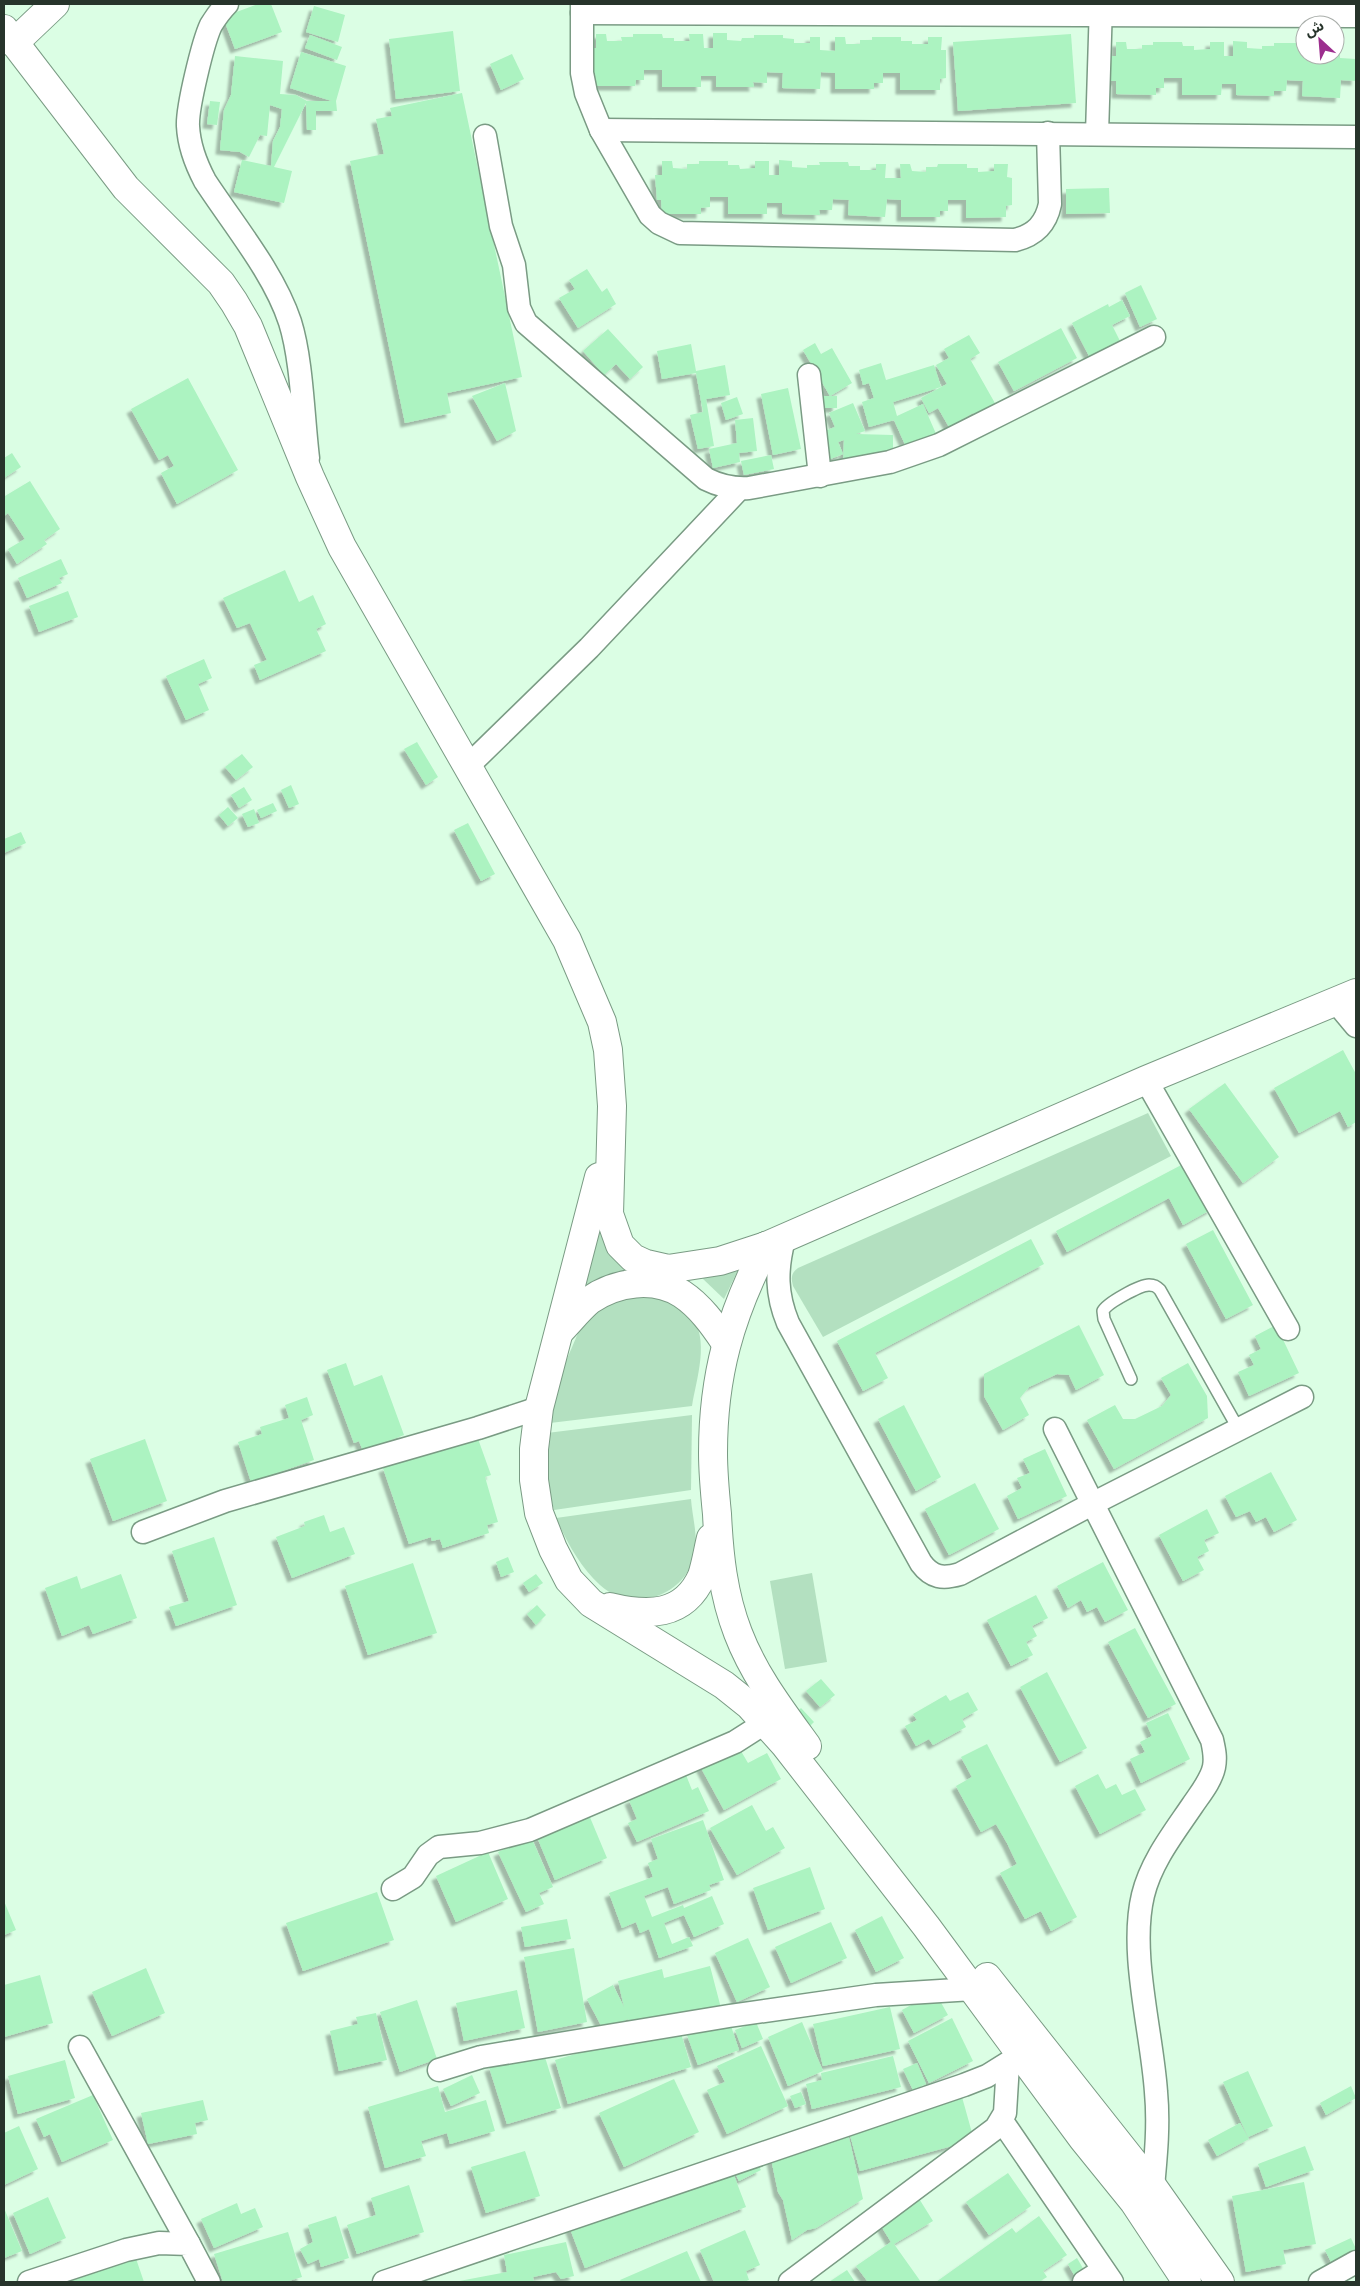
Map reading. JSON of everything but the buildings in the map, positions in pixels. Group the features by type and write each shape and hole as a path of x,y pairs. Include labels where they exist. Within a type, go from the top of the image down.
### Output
{"main road":[{"path":"55,4 9,36 126,188 220,283 248,326 310,477 357,574 567,940 602,1022 612,1078 609,1214 613,1230 620,1245 633,1258 667,1277 681,1293 706,1315 726,1342"},
{"path":"560,1332 588,1302 612,1288 667,1277 775,1243 1146,1080 1346,998"},
{"path":"610,1134 539,1408 534,1457 534,1480 539,1513 553,1549 569,1580 591,1603 724,1685 749,1705 774,1717 939,1917 1023,2054 1153,2187 1220,2282"},
{"path":"775,1243 743,1296 726,1342 715,1410 713,1454 722,1576 738,1634 765,1687 774,1717 804,1766 1023,2054 1083,2139 1134,2202 1188,2282"},
{"path":"591,1603 639,1614 654,1613 678,1605 698,1584 703,1573 717,1516"}],"street":[{"path":"227,4 219,12 210,27 189,106 188,126 190,145 196,164 205,181 273,284 290,323 295,343 310,477"},
{"path":"1048,133 1050,204 1048,214 1036,232 1015,240 680,233 664,226 650,215 601,130 590,106 582,73 582,8 1101,10 1356,16"},
{"path":"1097,134 1101,10"},
{"path":"601,130 1356,137"},
{"path":"485,136 501,226 514,265 519,308 526,323 706,479 716,484 739,489 820,476 890,462 924,452 1154,337"},
{"path":"809,376 820,476"},
{"path":"467,767 589,648 739,489"},
{"path":"1346,998 1356,1026"},
{"path":"1146,1080 1288,1329"},
{"path":"775,1243 778,1293 788,1323 927,1571 936,1577 948,1578 960,1574 1302,1397"},
{"path":"142,1532 226,1502 478,1428 539,1408"},
{"path":"1055,1429 1212,1740 1215,1759 1211,1777 1157,1859 1146,1885 1139,1912 1139,1951 1156,2091 1157,2132 1153,2187"},
{"path":"393,1889 413,1877 428,1855 439,1847 480,1843 530,1830 735,1742 774,1717"},
{"path":"439,2070 482,2057 729,2016 876,1994 973,1989"},
{"path":"80,2047 209,2282"},
{"path":"790,2282 990,2134 1002,2121 1023,2054"},
{"path":"384,2282 955,2088 987,2076 1023,2054"},
{"path":"1002,2121 1107,2276 1084,2282"},
{"path":"29,2282 126,2250 159,2243 189,2244"},
{"path":"1320,2282 1356,2262"}],"lane":[{"path":"1131,1378 1104,1319 1103,1311 1111,1303 1143,1286 1152,1285 1160,1290 1238,1430"}],"green space":[{"path":"1148,1113 1171,1156 823,1337 793,1286 792,1276 798,1268"},
{"path":"597,1209 629,1270 583,1295"},
{"path":"735,1266 738,1270 724,1299 702,1278"},
{"path":"658,1292 690,1315 700,1335 699,1372 692,1406 550,1423 561,1373 584,1319 604,1299"},
{"path":"692,1415 691,1490 554,1510 548,1488 547,1433"},
{"path":"691,1499 696,1546 690,1567 682,1580 671,1589 657,1596 643,1599 628,1599 613,1594 600,1585 575,1554 556,1518"},
{"path":"812,1573 827,1662 785,1669 770,1581"}]}
